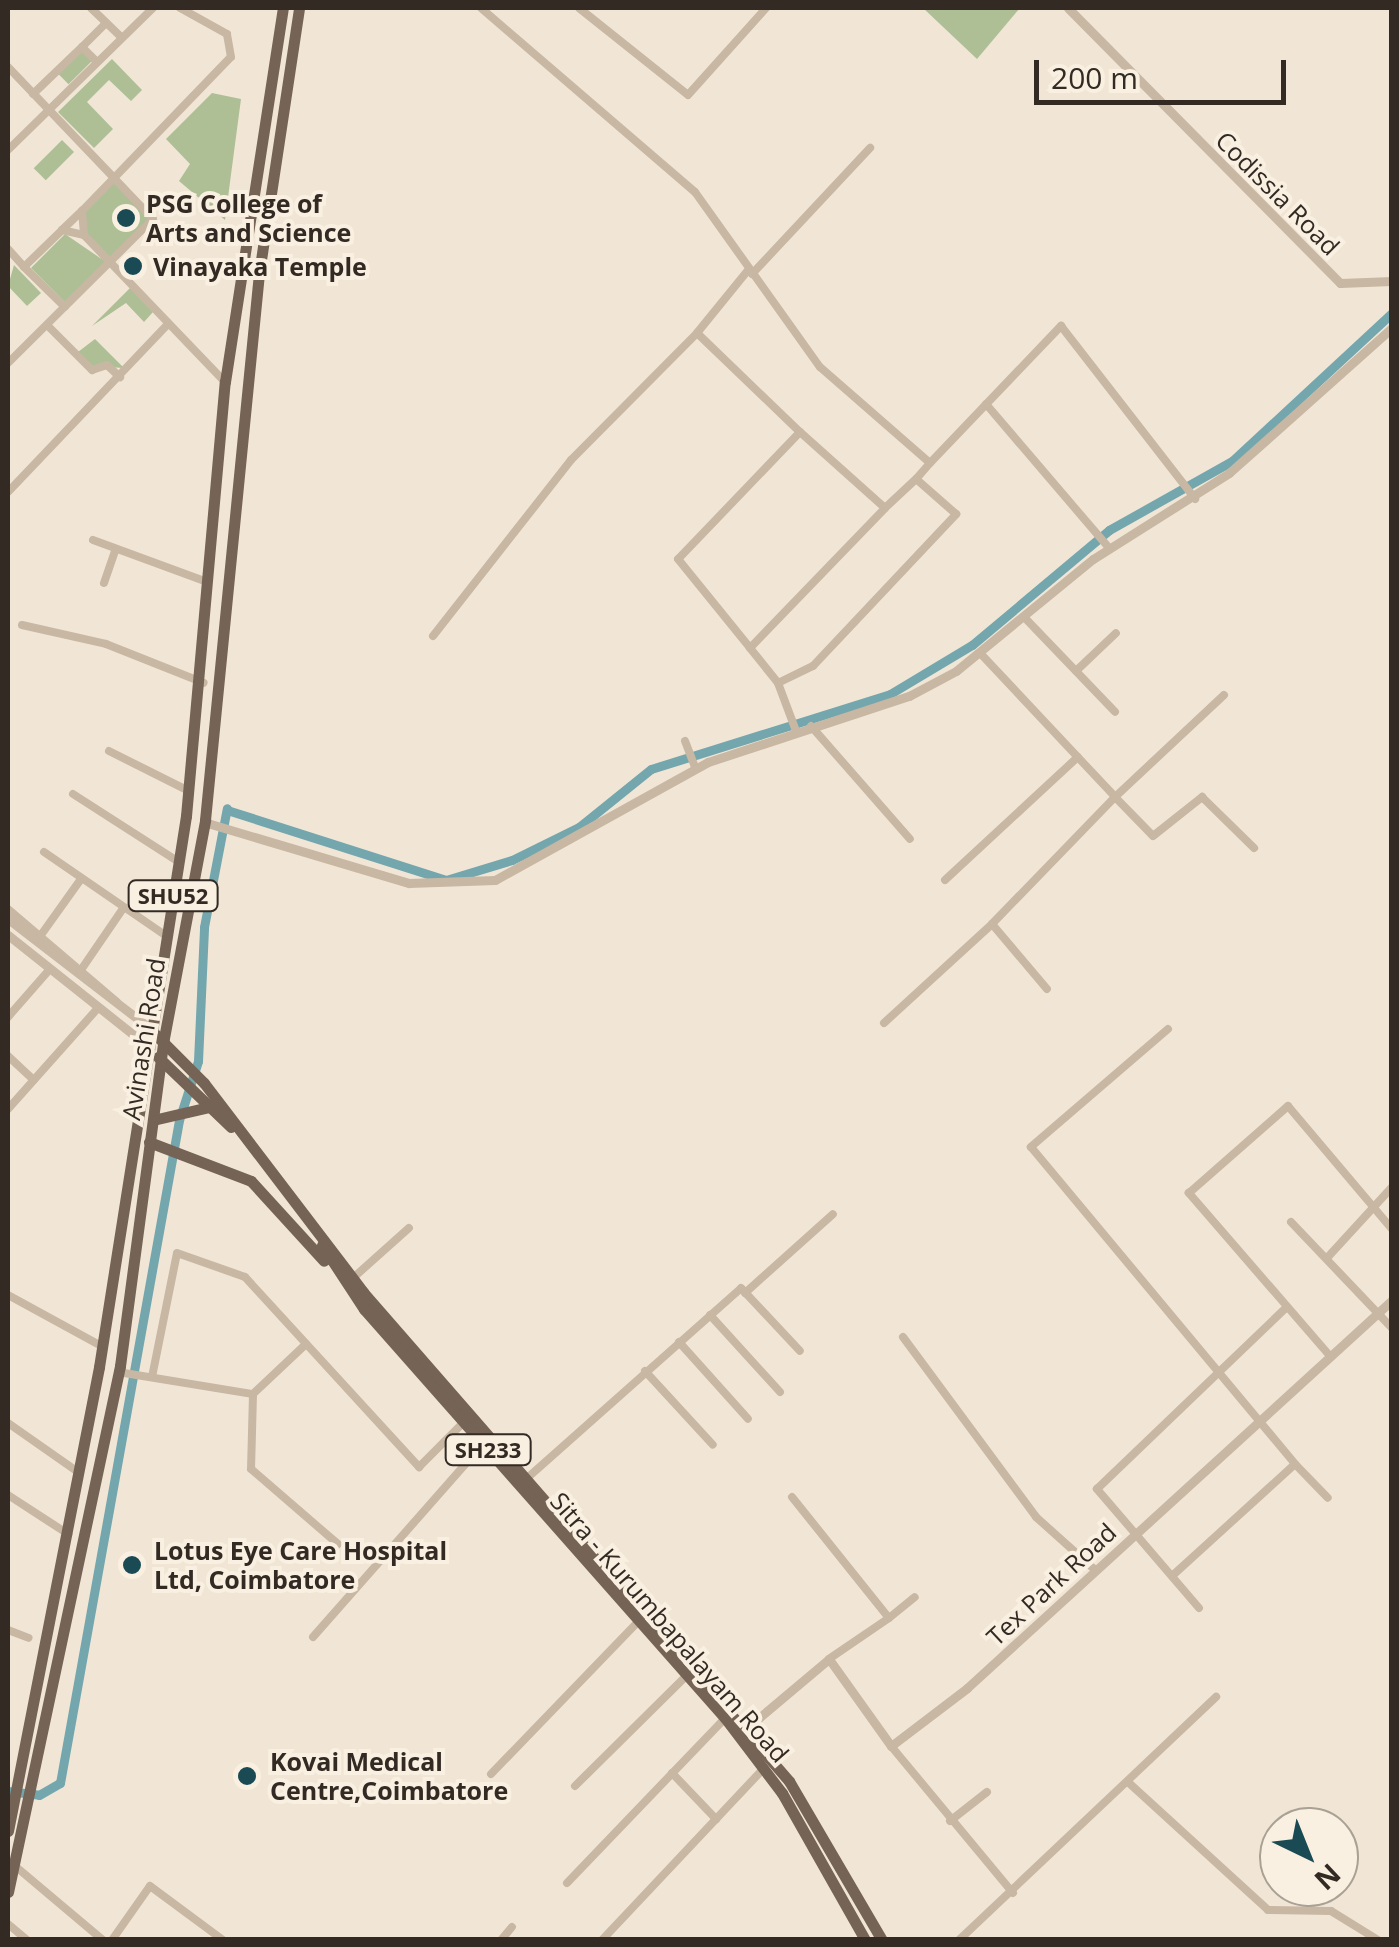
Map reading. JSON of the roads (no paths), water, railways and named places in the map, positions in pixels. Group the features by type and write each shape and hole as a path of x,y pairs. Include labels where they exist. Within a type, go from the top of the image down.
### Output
{"main road":[{"name":"Avinashi Road","path":"8,1892 23,1776 103,1347 144,1044 179,862 204,683 226,382 284,8"},
{"name":"Avinashi Road","path":"23,1776 119,1370 154,1144 153,1120 164,1038 204,822 258,273 299,8"},
{"name":"Sitra - Kurumbapalayam Road","path":"148,1027 164,1038 204,1083 344,1276 742,1732 865,1940"},
{"name":"Sitra - Kurumbapalayam Road","path":"144,1044 238,1134 344,1276 464,1422 522,1482 638,1621 742,1732"},
{"path":"153,1120 206,1105"},
{"path":"154,1144 195,1155 251,1181 344,1276"},
{"path":"100,1362 119,1370"},
{"path":"742,1732 789,1781 882,1940"},
{"name":"Avinashi Road","path":"8,1832 18,1812"}],"street":[{"path":"91,8 121,37"},
{"path":"8,150 153,8"},
{"path":"24,267 231,57 226,34 180,8"},
{"path":"481,8 694,192 820,367 930,463"},
{"path":"579,8 688,95 766,8"},
{"name":"Codissia Road","path":"1068,8 1340,283 1392,281"},
{"path":"34,94 106,23"},
{"path":"82,47 96,61"},
{"path":"8,66 153,220 8,363"},
{"path":"55,73 69,88"},
{"path":"433,636 571,460 697,333 870,148"},
{"path":"82,211 84,236"},
{"path":"62,230 84,236 226,382"},
{"path":"8,251 65,307"},
{"path":"47,324 92,370 106,365 120,377"},
{"path":"8,492 168,324"},
{"path":"750,648 1061,326 1193,497"},
{"path":"204,822 409,883 454,887 495,880 598,830 694,764 910,696 980,654 1106,545 1193,497 1392,328"},
{"path":"697,333 885,508"},
{"path":"986,404 1106,545"},
{"path":"796,730 778,683 678,558 800,432"},
{"path":"778,683 813,666 956,514 916,479"},
{"path":"93,540 211,583"},
{"path":"104,583 116,549"},
{"path":"1025,618 1115,712"},
{"path":"22,625 106,644 204,683"},
{"path":"1076,671 1116,633"},
{"path":"980,654 1154,836 1202,797 1254,848"},
{"path":"884,1023 992,924 1115,797 1224,695"},
{"path":"812,726 910,839"},
{"path":"686,744 694,764"},
{"path":"108,751 189,790"},
{"path":"945,880 1078,757"},
{"path":"74,794 179,862"},
{"path":"44,852 122,910 166,936"},
{"path":"41,935 81,880"},
{"path":"8,908 83,967 120,1006"},
{"path":"83,967 122,910"},
{"path":"8,919 148,1027"},
{"path":"992,924 1047,988"},
{"path":"8,935 144,1044"},
{"path":"8,1016 49,970"},
{"path":"8,1109 98,1008"},
{"path":"1168,1030 1032,1147 1256,1422 1328,1498"},
{"path":"8,1056 34,1080"},
{"path":"1330,1356 1188,1193 1288,1106 1392,1228"},
{"path":"1327,1258 1392,1187"},
{"path":"522,1482 678,1342 744,1293 833,1214"},
{"path":"1290,1222 1392,1328"},
{"path":"344,1276 409,1228"},
{"path":"151,1377 176,1253 245,1277 418,1467 464,1422"},
{"path":"744,1293 800,1351"},
{"path":"8,1295 103,1347"},
{"name":"Tex Park Road","path":"891,1746 1094,1570 1392,1300"},
{"path":"1199,1608 1134,1533 1099,1482 1286,1308"},
{"path":"710,1315 780,1392"},
{"path":"903,1337 1036,1517 1094,1570"},
{"path":"678,1342 748,1419"},
{"path":"306,1344 253,1394 252,1469 338,1544"},
{"path":"119,1370 253,1394"},
{"path":"645,1371 713,1445"},
{"path":"8,1423 78,1472"},
{"path":"313,1637 483,1444"},
{"path":"1172,1576 1295,1464"},
{"path":"8,1495 68,1534"},
{"path":"792,1497 889,1618"},
{"path":"742,1732 828,1659 915,1597"},
{"path":"491,1774 638,1621"},
{"path":"8,1630 29,1638"},
{"path":"828,1659 950,1821 1013,1892"},
{"path":"575,1786 686,1674"},
{"path":"959,1940 1216,1697"},
{"path":"567,1883 725,1718"},
{"path":"8,1762 23,1776"},
{"path":"602,1940 763,1769"},
{"path":"672,1773 716,1819"},
{"path":"1129,1783 1268,1910 1331,1911 1378,1940"},
{"path":"950,1821 987,1792"},
{"path":"14,1866 103,1940"},
{"path":"112,1940 150,1886 222,1940"},
{"path":"8,1924 28,1940"},
{"path":"500,1940 512,1927"}],"waterway":[{"path":"227,810 446,880 512,860 579,827 651,769 890,694 972,645 1109,530 1232,461 1392,313"},
{"path":"8,1791 39,1795 60,1783 179,1120 198,1061 204,927 227,808"}],"place":[{"name":"PSG College of Arts and Science","path":"126,218"},
{"name":"Vinayaka Temple","path":"133,266"},
{"name":"Lotus Eye Care Hospital Ltd, Coimbatore","path":"132,1565"},
{"name":"Kovai Medical Centre,Coimbatore","path":"247,1776"}]}
